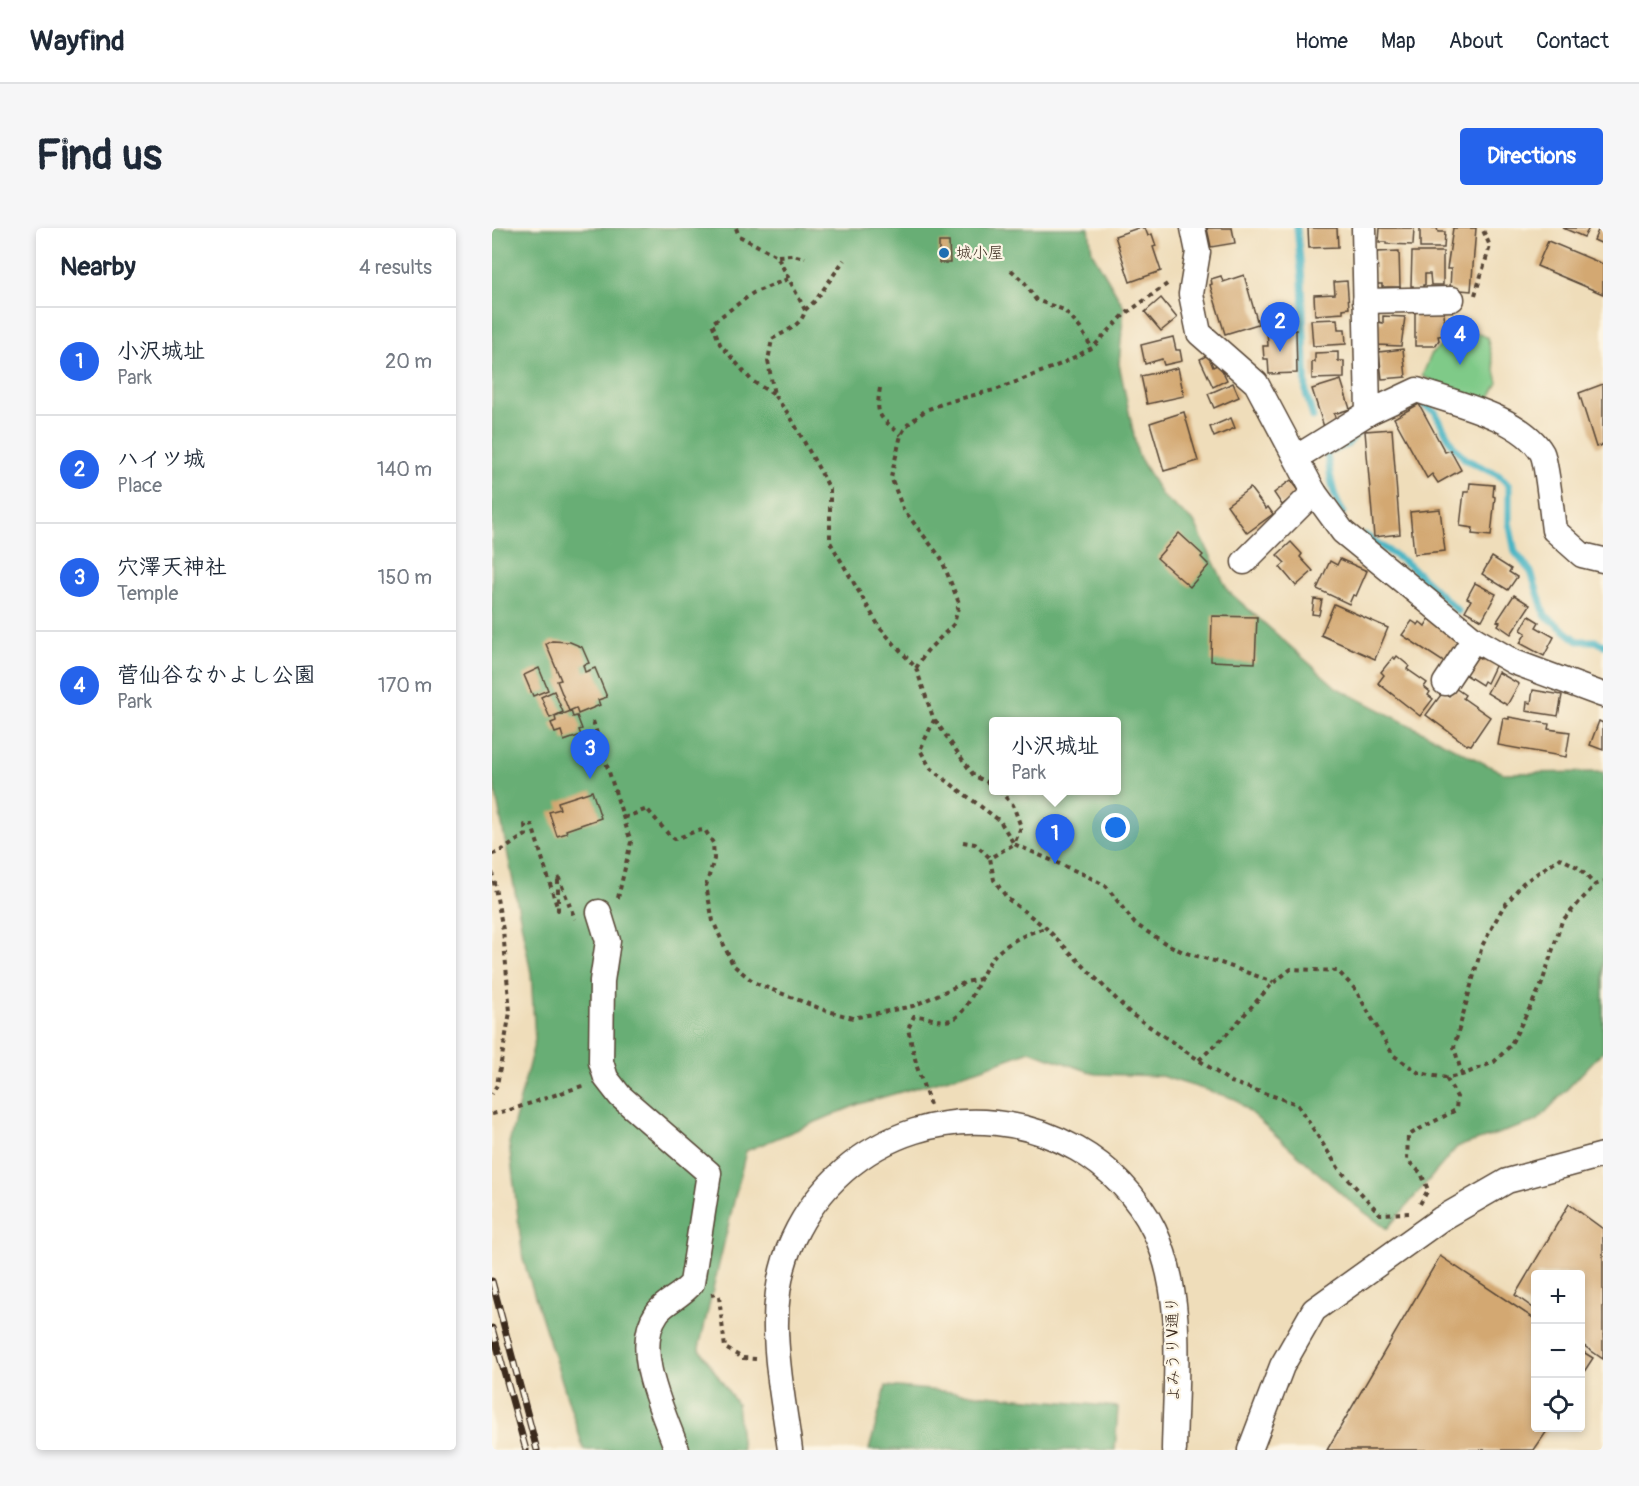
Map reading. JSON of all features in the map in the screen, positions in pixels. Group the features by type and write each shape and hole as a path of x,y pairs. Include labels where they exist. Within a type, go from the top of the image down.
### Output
{"street":[{"path":"1193,228 1198,252 1191,294 1200,333 1256,383 1314,492 1342,532 1474,639 1514,662 1603,695"},
{"path":"1364,228 1368,413"},
{"path":"1365,301 1452,299"},
{"path":"1297,457 1368,413 1417,390 1490,415 1524,434 1543,454 1554,530 1582,555 1603,560"},
{"path":"1244,562 1314,492"},
{"path":"1445,683 1474,639"},
{"path":"599,912 608,940 602,981 601,1062 606,1078 620,1096 709,1173 692,1283 684,1293 658,1311 649,1326 646,1349 648,1365 677,1450"},
{"name":"よみうりV通り","path":"790,1450 777,1356 776,1314 777,1294 784,1265 801,1223 829,1184 855,1160 885,1142 905,1134 945,1124 992,1121 1024,1127 1053,1137 1087,1155 1121,1183 1154,1230 1168,1270 1175,1312 1174,1450"},
{"path":"1250,1450 1282,1366 1314,1310 1441,1219 1508,1181 1603,1155"}],"path":[{"path":"736,228 739,236 777,256 792,255 805,258"},
{"path":"1463,328 1452,299 1474,298 1490,246 1482,228"},
{"path":"777,256 805,310"},
{"path":"774,395 768,361 772,339 799,323 805,310 816,300 844,260"},
{"path":"1011,270 1025,283 1036,300 1064,310 1080,327 1092,348"},
{"path":"790,278 753,293 712,323 720,344 752,381 774,395 790,416 830,489 830,542 880,628 916,668 934,720 974,776 989,784"},
{"path":"916,668 927,651 954,624 959,603 941,558 903,508 891,477 901,435 906,426 926,410 947,402 998,389 1061,364 1092,348 1124,315 1168,282 1192,282"},
{"path":"880,388 877,405 880,417 901,435"},
{"path":"934,720 920,750 930,769 1000,821 1014,844 1106,886 1135,924 1165,943 1183,952 1274,982"},
{"path":"593,721 631,842 608,940"},
{"path":"990,858 1014,844 1021,827 1013,805 1004,795"},
{"path":"624,818 648,809 675,839 705,830 713,843 714,859 706,886 713,921 733,965 755,983 824,1010 853,1018 913,1006 966,982 980,979"},
{"path":"492,854 501,852 509,844 526,835 525,825 532,825 558,910 558,876 578,927"},
{"path":"963,842 975,844 990,858 994,880 1008,899 1046,928 1131,1014 1231,1082 1297,1104 1339,1169 1380,1214 1415,1212 1428,1190 1421,1173 1407,1160 1408,1136 1456,1110 1457,1096 1446,1078"},
{"path":"1462,1075 1454,1047 1482,946 1502,909 1523,883 1560,858 1579,868 1595,885"},
{"path":"492,872 503,930 510,1012 497,1085 492,1095"},
{"path":"1199,1060 1226,1035 1274,982 1291,969 1338,971 1354,989 1393,1055 1419,1073 1446,1078 1462,1075 1494,1062 1510,1046 1541,986 1562,921 1595,885 1603,882"},
{"path":"914,1016 924,1016 940,1021 954,1019 966,1005 995,955 1027,933 1046,928"},
{"path":"913,1006 914,1016 908,1029 917,1067 931,1108"},
{"path":"492,1114 606,1078"},
{"path":"684,1293 688,1303 696,1309 702,1307 708,1296 717,1294 725,1348 743,1358 760,1359"}],"green space":[{"path":"492,228 1089,228 1092,252 1124,307 1119,364 1138,455 1162,496 1194,522 1228,591 1337,688 1503,773 1603,772 1603,1051 1537,1121 1457,1147 1387,1229 1352,1203 1235,1099 1161,1076 1096,1074 1030,1051 977,1070 859,1104 746,1151 699,1348 737,1404 742,1450 584,1450 523,1259 509,1143 535,1040 531,973 492,774"},
{"path":"1463,328 1487,337 1498,383 1486,404 1422,376 1432,353"},
{"path":"886,1386 1118,1407 1115,1450 869,1450"}],"building":[{"path":"1138,228 1145,228 1148,236 1152,234 1156,246 1153,247 1161,271 1130,282 1115,236"},
{"path":"1207,228 1232,228 1235,243 1211,247"},
{"path":"1308,228 1337,228 1338,247 1309,248"},
{"path":"1380,228 1414,228 1413,245 1379,242"},
{"path":"1420,228 1437,228 1438,232 1445,232 1444,248 1420,248"},
{"path":"1453,228 1476,228 1471,291 1450,289 1451,269 1447,269"},
{"path":"1563,228 1589,228 1584,237"},
{"path":"1599,228 1603,228 1603,244 1594,240"},
{"path":"1548,241 1603,264 1603,294 1537,266"},
{"name":"城小屋","path":"939,242 949,242 950,263 939,263"},
{"path":"1399,251 1400,287 1382,287 1382,284 1377,284 1377,252"},
{"path":"1412,252 1443,252 1443,285 1431,285 1430,274 1425,274 1423,289 1413,289 1411,286"},
{"path":"1244,275 1258,324 1225,334 1210,285 1212,284 1211,279 1221,276 1223,282"},
{"path":"1347,281 1349,308 1343,309 1343,313 1315,315 1314,295 1335,294 1334,282"},
{"path":"1161,298 1177,318 1161,331 1145,312"},
{"path":"1444,310 1445,335 1438,336 1439,340 1435,346 1415,346 1415,311"},
{"path":"1383,316 1405,317 1401,346 1377,345 1378,322 1383,323"},
{"path":"1337,319 1338,329 1345,329 1346,344 1313,346 1311,320"},
{"path":"1267,330 1296,330 1297,373 1269,374 1268,359 1264,359 1263,346 1268,346"},
{"path":"1173,337 1176,350 1180,350 1182,361 1164,365 1162,359 1145,364 1141,345"},
{"path":"1403,349 1406,377 1382,379 1379,352"},
{"path":"1338,352 1338,361 1344,361 1344,378 1312,379 1312,362 1315,362 1315,353"},
{"path":"1208,355 1213,367 1219,364 1227,380 1213,387 1200,359"},
{"path":"1178,368 1184,396 1147,404 1141,376"},
{"path":"1341,380 1350,409 1334,414 1337,423 1324,427 1312,389"},
{"path":"1233,383 1239,397 1214,408 1208,394"},
{"path":"1603,384 1603,445 1596,447 1579,393"},
{"path":"1419,404 1445,452 1450,450 1461,470 1438,483 1432,474 1427,478 1394,418"},
{"path":"1184,412 1198,461 1164,471 1150,423"},
{"path":"1231,418 1235,428 1214,437 1210,427"},
{"path":"1392,429 1400,534 1374,537 1365,431"},
{"path":"1291,480 1300,492 1282,505 1274,493"},
{"path":"1470,483 1494,485 1491,536 1472,534 1473,528 1460,526 1464,492 1469,492"},
{"path":"1250,488 1266,509 1268,507 1273,514 1247,533 1227,505"},
{"path":"1440,509 1445,551 1414,554 1410,512"},
{"path":"1179,533 1203,555 1201,557 1209,565 1190,587 1157,558"},
{"path":"1291,542 1302,554 1300,557 1313,571 1296,586 1280,567 1285,563 1277,555"},
{"path":"1492,557 1511,569 1509,572 1517,577 1508,590 1482,574"},
{"path":"1340,559 1367,571 1356,596 1353,595 1349,604 1317,589 1330,561 1337,565"},
{"path":"1475,583 1496,594 1482,620 1465,611 1471,600 1467,598"},
{"path":"1514,595 1530,605 1511,634 1498,625 1500,622 1497,621"},
{"path":"1314,599 1322,600 1319,615 1312,614"},
{"path":"1334,604 1388,628 1375,659 1321,635"},
{"path":"1212,616 1257,617 1255,663 1211,661"},
{"path":"1529,616 1539,622 1536,627 1554,637 1544,656 1520,643 1526,633 1521,630"},
{"path":"1429,619 1460,640 1445,663 1402,635 1412,621 1418,625 1420,622 1425,626"},
{"path":"552,641 570,642 582,647 589,663 583,665 585,672 595,668 607,697 598,700 600,705 578,714 576,708 569,711 557,681 561,680 546,644"},
{"path":"1474,654 1481,659 1483,656 1496,664 1487,683 1484,681 1482,685 1463,673"},
{"path":"1397,656 1409,666 1407,669 1427,683 1424,687 1433,699 1420,716 1378,683 1384,675 1381,672 1393,657 1395,659"},
{"path":"539,668 548,690 533,696 524,675"},
{"path":"1498,672 1519,684 1507,705 1487,693"},
{"path":"1455,688 1465,695 1463,698 1490,717 1471,745 1467,745 1426,715 1443,692 1449,696"},
{"path":"1533,690 1562,695 1558,716 1526,711 1527,702 1531,703"},
{"path":"554,691 563,712 550,718 541,697"},
{"path":"571,711 573,717 577,716 582,729 579,730 581,735 564,741 561,731 555,733 551,723 556,721 555,717"},
{"path":"1509,717 1549,724 1548,729 1570,732 1566,757 1498,745 1503,718 1509,719"},
{"path":"1599,721 1603,723 1603,750 1590,745"},
{"path":"592,791 601,818 566,830 567,833 557,836 549,812 560,809 558,802"},
{"path":"1569,1204 1603,1229 1603,1359 1585,1346 1585,1270 1531,1270 1531,1306 1515,1295"},
{"path":"1440,1256 1531,1317 1531,1432 1546,1432 1534,1450 1327,1450"},
{"path":"1585,1353 1593,1358 1585,1370"}],"waterway":[{"path":"1297,228 1302,281 1306,393 1313,417"},
{"path":"1415,400 1435,412 1452,444 1465,459 1500,476 1509,486 1509,522 1515,552 1531,572 1545,615 1578,641 1596,641 1603,645"},
{"path":"1327,452 1347,445 1361,429"},
{"path":"1326,450 1333,489 1343,512"},
{"path":"1365,535 1409,565 1458,611"}],"railway":[{"path":"492,1281 537,1450"},
{"path":"492,1328 526,1450"}],"place":[{"name":"城小屋","path":"944,253"},
{"name":"ハイツ城","path":"1280,352"},
{"name":"菅仙谷なかよし公園","path":"1460,365"},
{"name":"穴澤天神社","path":"590,779"},
{"name":"小沢城址","path":"1055,864"}]}
